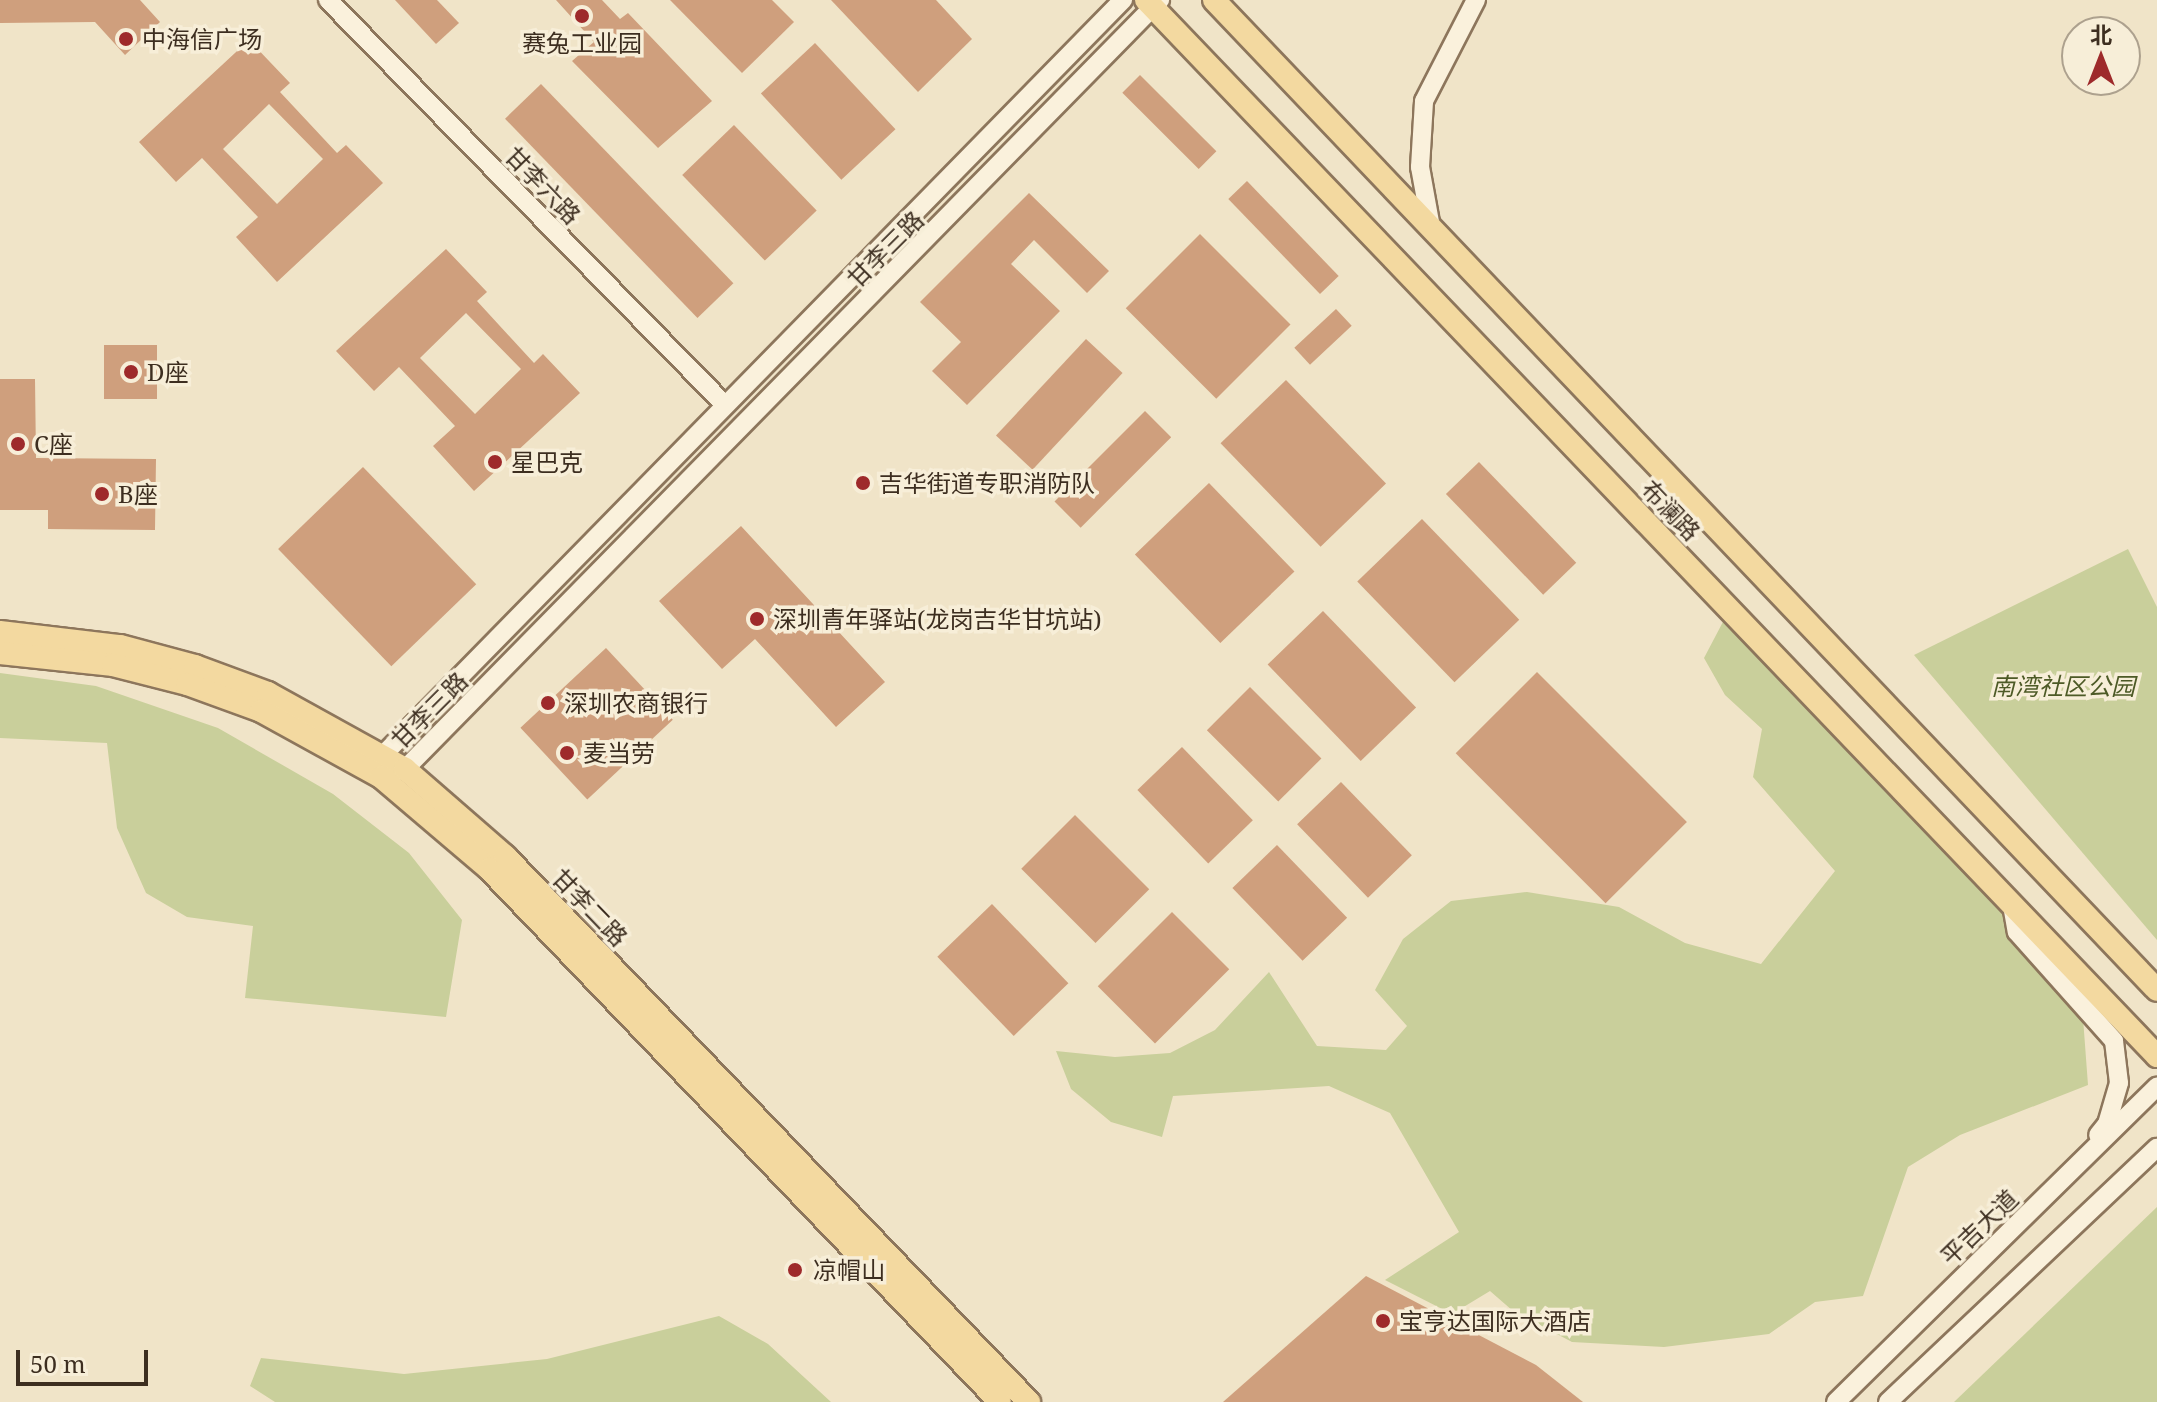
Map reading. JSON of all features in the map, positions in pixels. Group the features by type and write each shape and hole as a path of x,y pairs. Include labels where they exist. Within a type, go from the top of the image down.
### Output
{"main road":[{"name":"布澜路","path":"1214,0 1430,222 2157,990"},
{"name":"布澜路","path":"1154,3 2157,1056"},
{"name":"甘李二路","path":"0,632 120,646 195,666 268,693 384,754 405,769 505,856 1029,1402"},
{"name":"甘李二路","path":"0,653 113,665 187,684 261,711 381,777 489,869 1000,1402"},
{"path":"2091,920 2157,969"}],"street":[{"name":"甘李六路","path":"328,0 723,403"},
{"name":"甘李三路","path":"1123,0 384,754 381,777 405,769 1154,3"},
{"path":"1430,222 1420,167 1424,101 1476,0"},
{"path":"2012,905 2017,932 2114,1041 2118,1054 2119,1083 2107,1124 2063,1179"},
{"name":"平吉大道","path":"1836,1402 2157,1087"},
{"path":"1888,1402 2157,1148"},
{"path":"2070,1230 2157,1168"}],"green space":[{"name":"南湾社区公园","path":"2128,549 2157,607 2157,940 1914,655"},
{"path":"1725,618 2069,976 2083,1018 2088,1085 1960,1135 1908,1167 1863,1296 1815,1302 1769,1334 1664,1347 1572,1342 1513,1311 1490,1291 1452,1314 1385,1280 1459,1232 1390,1113 1329,1086 1173,1096 1162,1137 1111,1122 1071,1089 1056,1051 1115,1057 1170,1053 1215,1030 1269,972 1317,1046 1386,1050 1407,1026 1375,990 1403,939 1451,901 1527,892 1619,907 1685,943 1761,964 1835,871 1753,777 1762,729 1725,695 1704,658"},
{"path":"0,673 96,686 218,728 333,794 409,853 462,920 446,1017 245,998 253,926 187,917 146,893 117,828 107,743 0,738"},
{"path":"2157,1207 2157,1402 1954,1402"},
{"path":"719,1316 768,1344 831,1402 275,1402 250,1386 261,1358 404,1374 547,1359"}],"building":[{"name":"中海信广场","path":"0,0 140,0 160,22 125,55 95,22 0,23"},
{"path":"395,0 437,0 459,23 436,44"},
{"path":"556,0 602,0 620,19 628,13 712,101 658,148 572,61 594,42"},
{"path":"670,0 772,0 794,22 742,73"},
{"path":"831,0 936,0 972,39 918,92"},
{"path":"249,40 290,83 280,92 337,153 346,145 383,183 277,282 236,237 258,217 202,158 176,182 139,142","holes":["269,104 323,159 277,204 223,149"]},
{"path":"815,43 895,129 841,180 761,93"},
{"path":"1140,75 1216,151 1199,169 1122,93"},
{"path":"541,84 733,283 697,318 505,119"},
{"path":"734,125 817,211 765,261 682,175"},
{"path":"1247,181 1339,276 1320,294 1228,199"},
{"path":"1029,193 1109,271 1087,293 1034,240 1011,264 1060,311 967,405 932,371 961,342 920,302"},
{"path":"1200,234 1291,325 1216,399 1126,308"},
{"path":"446,249 487,292 477,301 534,363 543,354 580,393 474,491 433,446 455,426 399,367 374,391 336,351","holes":["466,313 521,369 475,414 420,358"]},
{"path":"1336,309 1352,326 1310,365 1294,348"},
{"path":"1086,339 1123,373 1033,470 996,436"},
{"name":"D座","path":"104,345 157,345 157,399 104,399"},
{"path":"0,379 35,379 36,458 156,459 155,530 48,529 48,510 0,510"},
{"path":"1286,380 1386,484 1321,547 1221,443"},
{"path":"1145,411 1171,437 1081,528 1054,502"},
{"path":"1479,462 1576,563 1543,595 1446,494"},
{"path":"363,467 476,584 391,666 278,549"},
{"path":"1209,483 1294,571 1220,643 1135,555"},
{"path":"1422,519 1519,620 1455,682 1357,582"},
{"path":"741,526 885,682 836,727 755,639 722,669 659,601"},
{"path":"1323,611 1416,707 1361,761 1268,664"},
{"path":"606,648 673,720 587,799 520,728"},
{"path":"1537,672 1687,822 1606,903 1456,753"},
{"path":"1250,687 1321,758 1278,802 1207,730"},
{"path":"1182,747 1253,820 1208,863 1137,790"},
{"path":"1341,782 1412,855 1368,898 1297,824"},
{"path":"1075,815 1149,889 1096,943 1021,869"},
{"path":"1277,845 1347,918 1303,961 1232,888"},
{"path":"992,904 1068,983 1014,1036 937,957"},
{"path":"1172,912 1229,969 1155,1044 1098,986"},
{"name":"宝亨达国际大酒店","path":"1366,1276 1536,1365 1583,1402 1223,1402"}],"place":[{"name":"赛兔工业园","path":"582,16"},
{"name":"中海信广场","path":"126,39"},
{"name":"D座","path":"131,372"},
{"name":"C座","path":"18,444"},
{"name":"星巴克","path":"495,462"},
{"name":"吉华街道专职消防队","path":"863,483"},
{"name":"B座","path":"102,494"},
{"name":"深圳青年驿站(龙岗吉华甘坑站)","path":"757,619"},
{"name":"深圳农商银行","path":"548,703"},
{"name":"麦当劳","path":"567,753"},
{"name":"凉帽山","path":"795,1270"},
{"name":"宝亨达国际大酒店","path":"1383,1321"}]}
